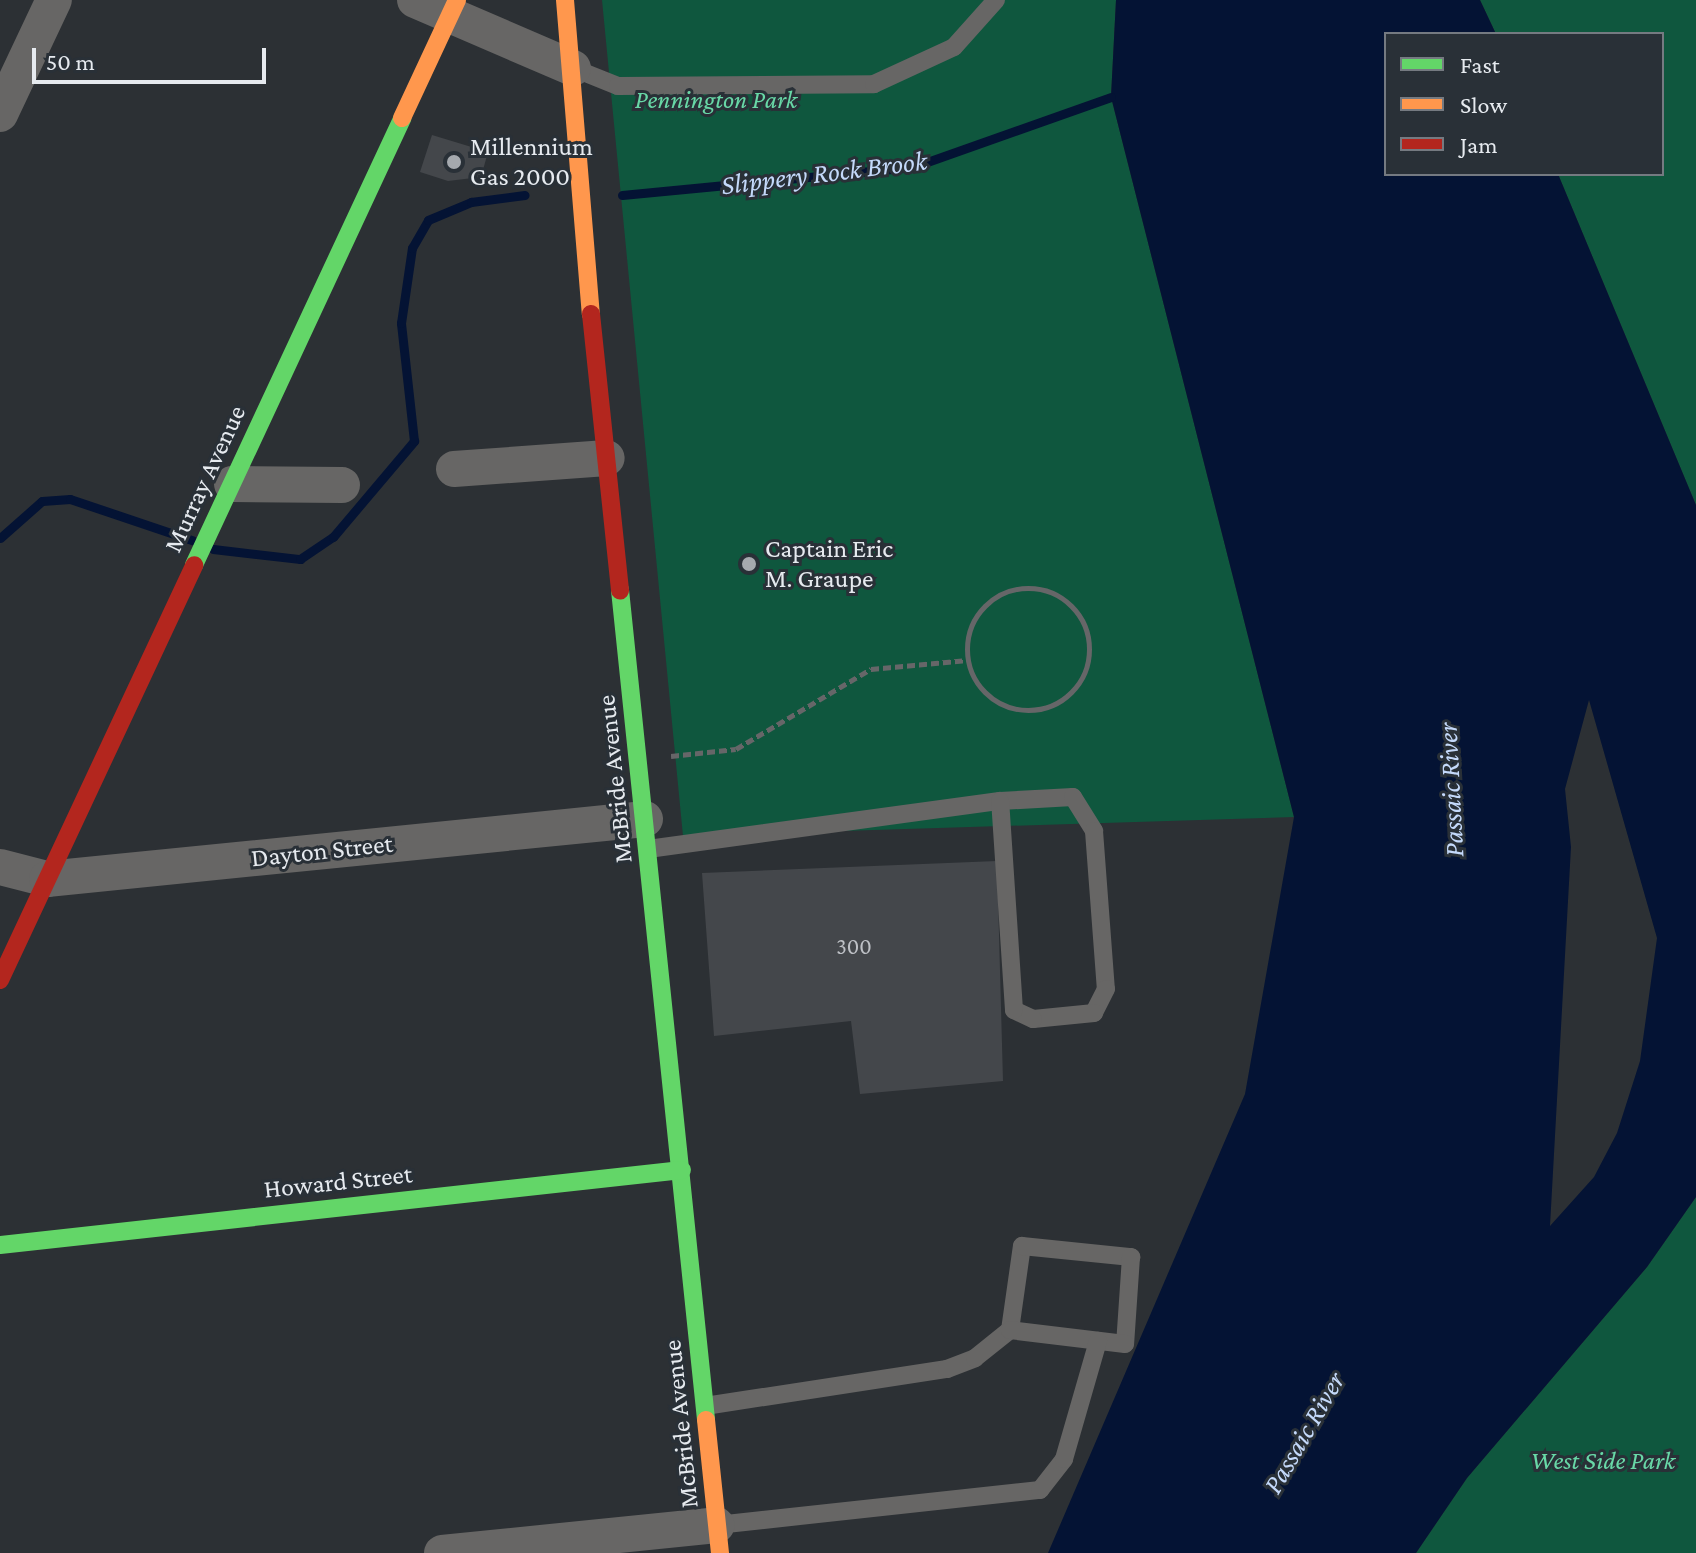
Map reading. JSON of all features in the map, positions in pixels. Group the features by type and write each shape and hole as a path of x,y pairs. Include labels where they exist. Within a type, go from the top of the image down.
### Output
{"street":[{"path":"0,114 54,0"},
{"path":"415,0 454,8 573,68"},
{"name":"McBride Avenue","path":"565,0 607,458 719,1539"},
{"name":"Murray Avenue","path":"0,980 454,8"},
{"path":"454,469 607,458"},
{"path":"232,484 342,485"},
{"name":"Dayton Street","path":"0,867 47,879 647,834"},
{"name":"Howard Street","path":"0,1245 682,1170"},
{"path":"442,1553 719,1539"}],"lane":[{"path":"573,68 618,86 874,84 954,47 996,0"},
{"path":"647,834 1000,801 1073,797 1087,813 1106,989 1094,1013 1033,1019 1014,1010 1000,801"},
{"path":"705,1406 947,1369 1010,1330 1125,1344 1131,1257 1022,1246 1010,1330"},
{"path":"719,1539 1040,1490 1064,1459 1098,1341"}],"path":[{"path":"1014,588 1063,597 1090,642 1076,689 1039,710 1000,704 983,691 968,660 975,618 1014,588"},
{"path":"639,759 736,749 871,669 968,660"}],"green space":[{"name":"Pennington Park","path":"602,0 1116,0 1111,97 1294,817 683,836"},
{"path":"1480,0 1696,0 1696,505 1559,176 1664,176 1664,32 1495,32"},
{"name":"West Side Park","path":"1696,1197 1696,1553 1416,1553 1467,1478 1647,1267"}],"water":[{"name":"Passaic River","path":"1116,0 1480,0 1495,32 1384,32 1384,176 1559,176 1696,505 1696,1197 1647,1267 1467,1478 1416,1553 1048,1553 1245,1094 1294,817 1111,97","holes":["1589,700 1657,938 1640,1061 1617,1133 1594,1177 1550,1226 1571,847 1565,789"]}],"building":[{"name":"Millennium Gas 2000","path":"432,135 488,152 481,177 448,181 420,172"},
{"path":"997,861 1003,1081 860,1094 851,1021 714,1036 702,873"}],"waterway":[{"name":"Slippery Rock Brook","path":"622,195 913,167 1111,97"},
{"name":"Slippery Rock Brook","path":"213,549 300,559 333,537 414,441 401,323 412,248 428,220 471,202 525,195"},
{"name":"Slippery Rock Brook","path":"0,538 42,501 70,499 192,540"}],"traffic: fast":[{"path":"194,565 402,118"},
{"path":"620,590 706,1420"},
{"path":"0,1245 682,1170"}],"traffic: slow":[{"path":"402,118 457,0"},
{"path":"565,0 591,314"},
{"path":"706,1420 720,1553"}],"traffic: jam":[{"path":"591,314 620,590"},
{"path":"0,980 194,565"}],"place":[{"name":"Millennium Gas 2000","path":"454,162"},
{"name":"Captain Eric M. Graupe","path":"749,564"}]}
